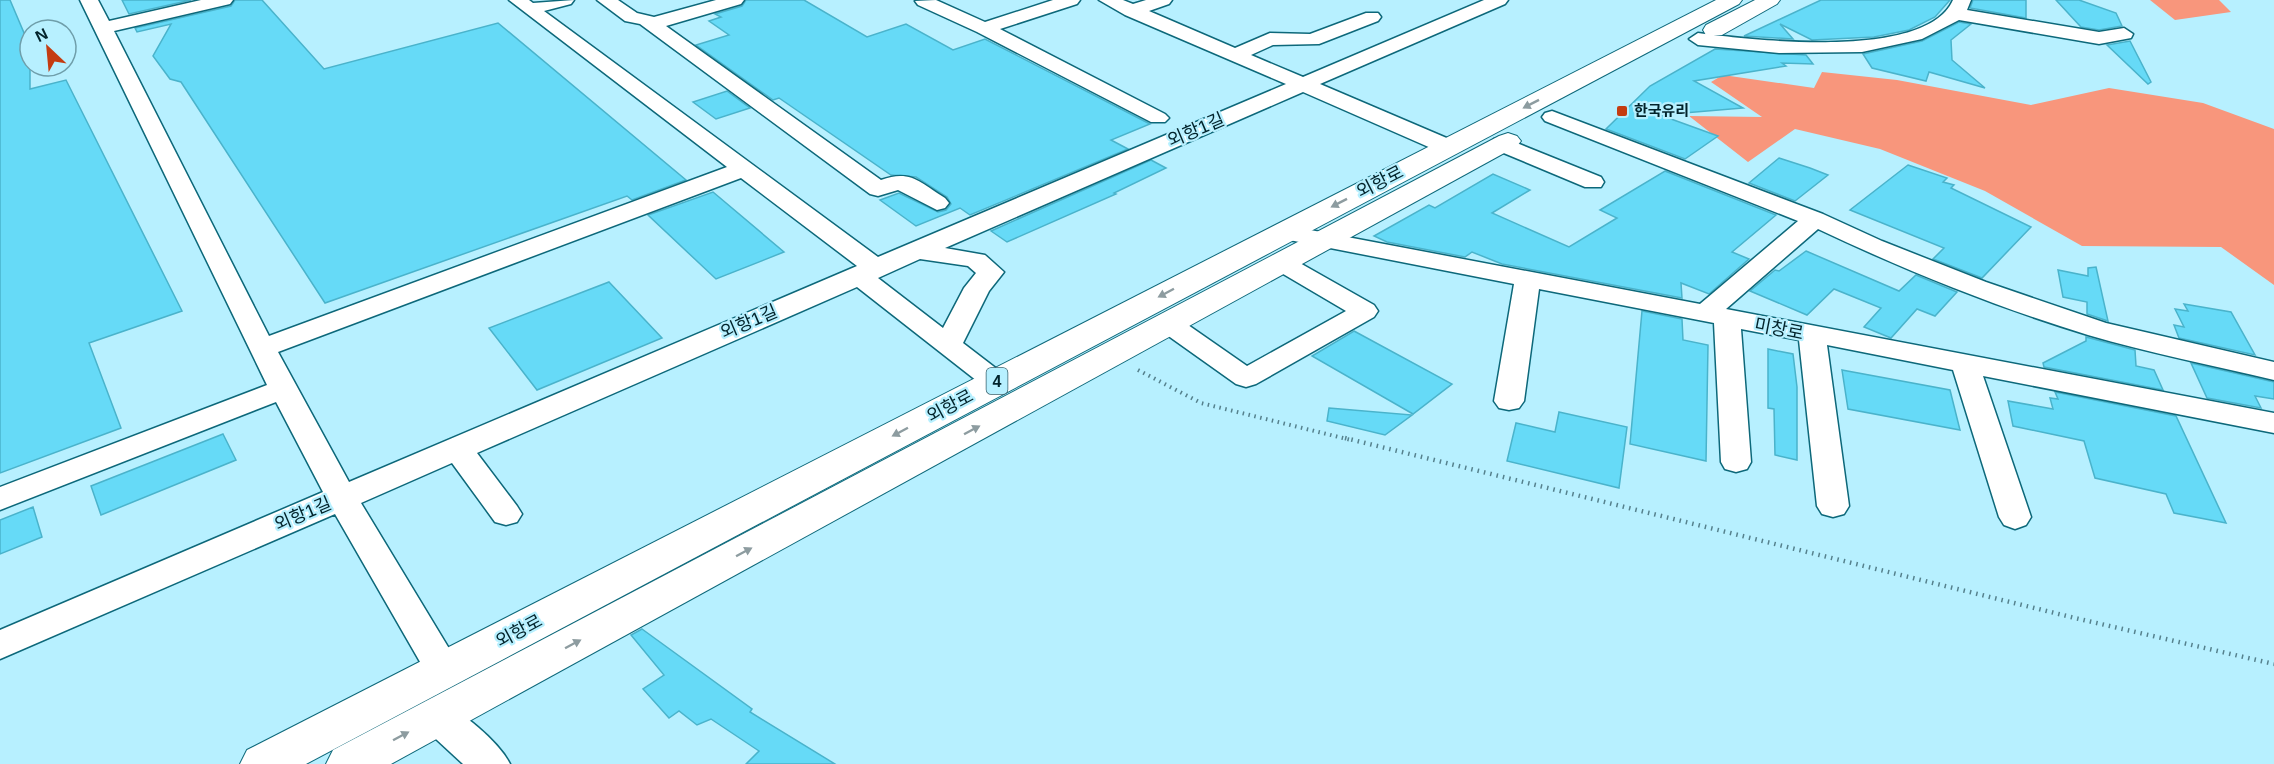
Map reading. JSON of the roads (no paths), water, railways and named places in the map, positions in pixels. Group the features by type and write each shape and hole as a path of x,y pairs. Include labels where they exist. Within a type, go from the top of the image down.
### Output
{"main road":[{"name":"외항로","path":"349,764 1169,324 1283,248 1448,147 1732,0"},
{"name":"외항로","path":"263,764 996,382 1283,248 1324,241 1770,0"}],"street":[{"path":"89,0 262,348 342,498 444,670"},
{"path":"104,28 224,0"},
{"path":"524,4 565,0"},
{"path":"606,0 631,17 651,24 878,189 900,181 937,203"},
{"path":"651,24 735,0"},
{"path":"984,28 1071,0"},
{"path":"1108,0 1448,147"},
{"path":"1131,10 1163,0"},
{"name":"외항1길","path":"0,645 1499,0"},
{"path":"924,1 984,28 1158,118"},
{"path":"524,4 743,168 867,272 948,345 996,382"},
{"path":"1698,39 1793,48 1855,46 1915,35 1959,7 2099,38 2124,34"},
{"path":"1234,56 1270,39 1312,40 1372,17"},
{"path":"1551,117 1815,219 1873,246 1936,271 2098,329 2274,371"},
{"path":"1502,144 1593,182"},
{"path":"262,348 743,168"},
{"path":"1736,462 1716,317 1815,219"},
{"name":"미창로","path":"1324,241 2274,423"},
{"path":"1169,324 1246,378 1365,311 1283,248"},
{"path":"915,251 976,260 991,272 977,288 948,345"},
{"path":"1509,401 1528,280"},
{"path":"1812,335 1833,506"},
{"path":"1965,364 2015,517"},
{"path":"0,499 284,389"},
{"path":"457,448 506,514"},
{"path":"437,717 490,764"}],"place":[{"name":"한국유리","path":"1622,111"}]}
